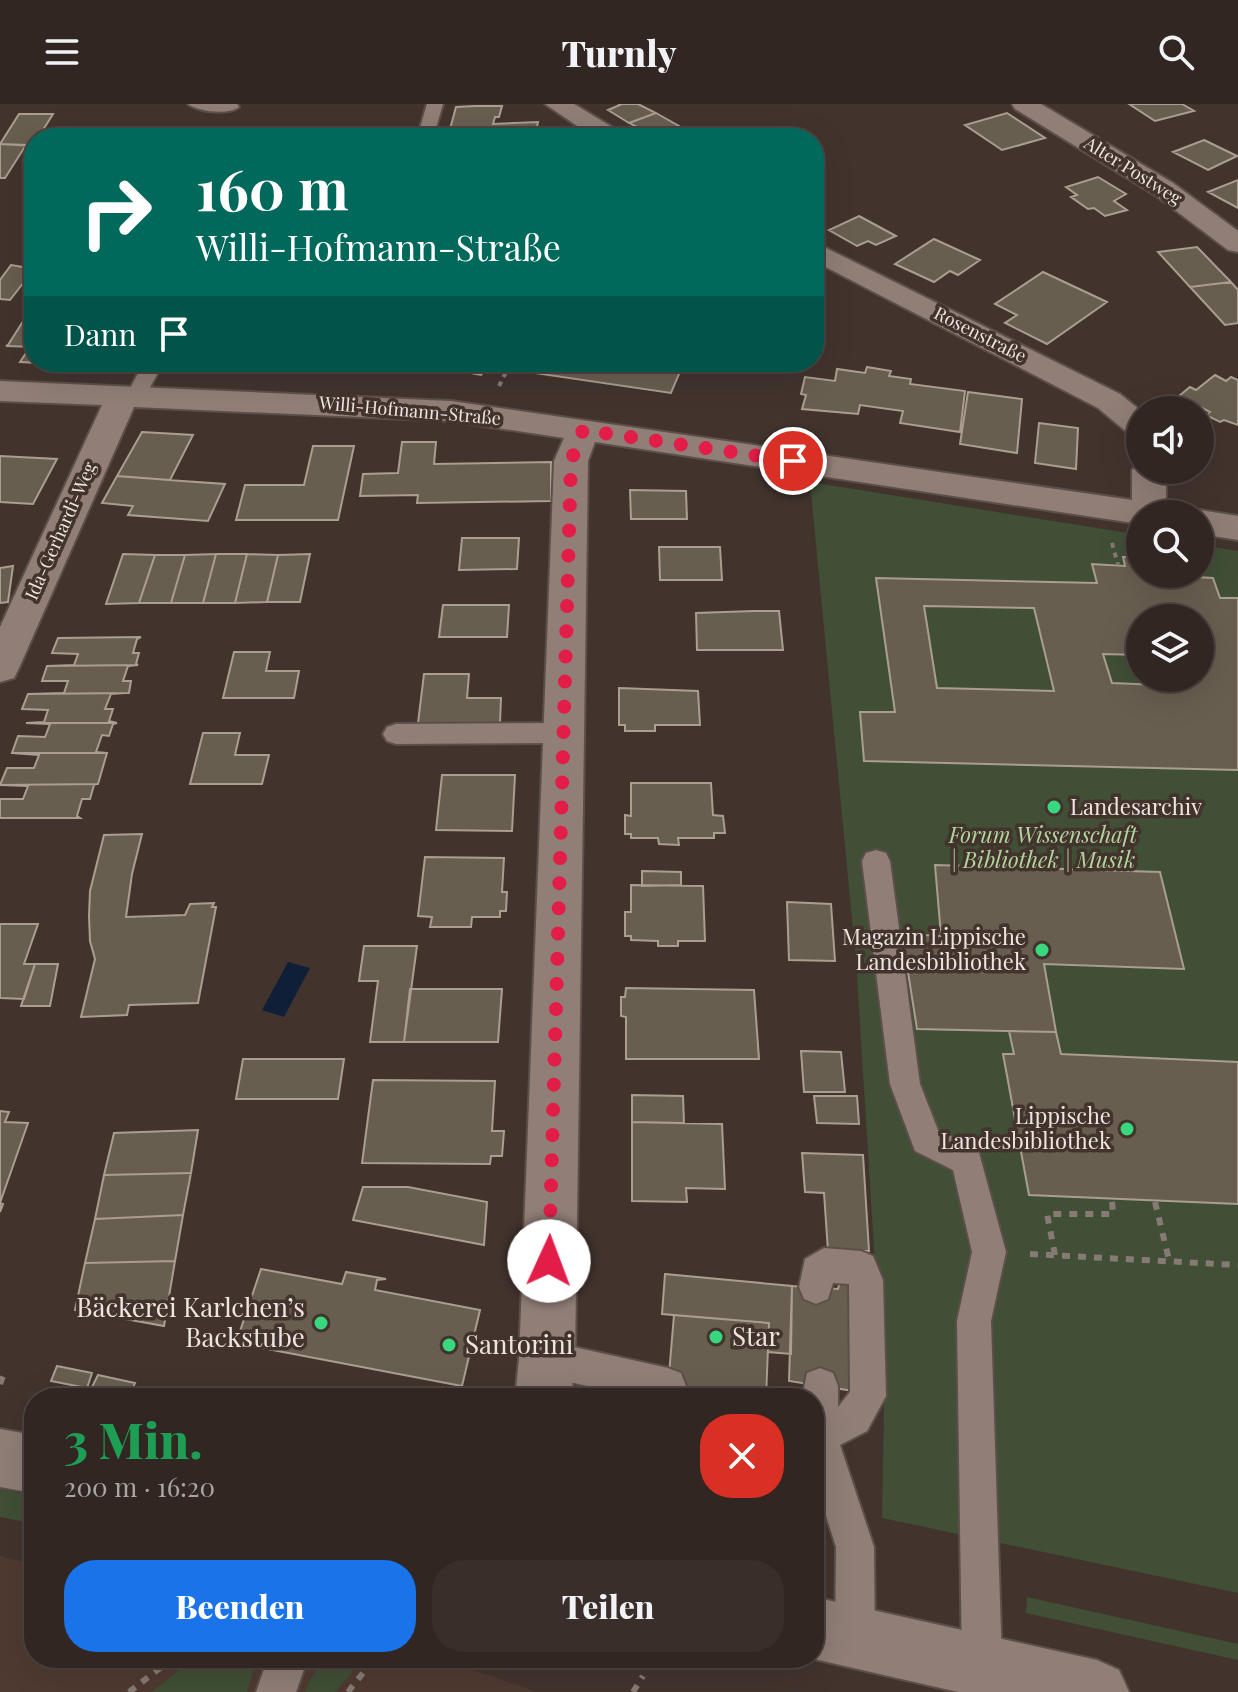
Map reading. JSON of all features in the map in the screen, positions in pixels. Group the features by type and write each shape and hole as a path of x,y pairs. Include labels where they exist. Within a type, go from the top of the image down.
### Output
{"street":[{"path":"557,104 597,128"},
{"name":"Alter Postweg","path":"1024,104 1164,189 1238,244"},
{"name":"Rosenstraße","path":"824,255 1109,401 1126,415"},
{"name":"Willi-Hofmann-Straße","path":"0,391 451,411 577,446 1126,511"},
{"name":"Ida-Gerhardi-Weg","path":"0,668 130,396"},
{"path":"545,1378 563,733 577,446"},
{"path":"1214,524 1238,528"},
{"path":"0,1458 24,1462"},
{"path":"834,1633 1097,1692"}],"lane":[{"path":"196,104 231,107"},
{"path":"428,128 435,104"},
{"path":"130,396 147,372"},
{"path":"396,734 563,733"},
{"path":"876,861 905,1084 926,1140 967,1160 989,1252 974,1321 982,1664"},
{"path":"816,1287 817,1271 824,1265 861,1268 866,1280 868,1396 854,1418 824,1431"},
{"path":"545,1378 668,1386"},
{"path":"824,1455 855,1547 834,1633"},
{"path":"276,1692 284,1668"}],"path":[{"path":"502,380 506,372"},
{"path":"1055,1255 1047,1214 1113,1214 1112,1200"},
{"path":"1155,1202 1169,1260"},
{"path":"989,1252 1238,1265"},
{"path":"0,1384 4,1373"},
{"path":"129,1692 160,1668"},
{"path":"348,1692 367,1668"},
{"path":"633,1692 643,1676"}],"shaded area":[{"path":"0,1556 24,1562 24,1668 461,1668 537,1692 0,1692"}],"green space":[{"name":"Forum Wissenschaft | Bibliothek | Musik","path":"810,482 1126,533 1126,588 1214,588 1214,547 1238,551 1238,1593 882,1518 884,1409 856,961"},
{"path":"0,1489 24,1494 24,1522 0,1517"},
{"path":"1027,1597 1238,1644 1238,1660 1026,1613"},
{"path":"182,1668 254,1668 247,1692 152,1692"},
{"path":"317,1668 353,1668 335,1692 304,1692"}],"water":[{"path":"288,962 310,968 284,1017 262,1010"}],"building":[{"path":"618,104 638,104 656,113 629,123 608,110"},
{"path":"1129,104 1182,104 1194,111 1155,121"},
{"path":"502,106 493,124 538,122 537,128 450,128 456,107"},
{"path":"656,113 681,128 639,128 629,123"},
{"path":"1007,113 1045,138 1002,150 965,125"},
{"path":"19,114 53,114 44,128 24,128 24,145 0,144"},
{"path":"1204,140 1237,156 1208,170 1173,152"},
{"path":"0,144 24,145 5,178 0,178"},
{"path":"1098,177 1126,194 1114,201 1127,210 1105,216 1071,197 1077,195 1066,187"},
{"path":"1238,180 1238,208 1208,192"},
{"path":"859,216 896,236 876,245 868,241 857,246 829,230"},
{"path":"934,239 980,260 958,275 950,271 934,282 895,264"},
{"path":"1197,247 1231,282 1190,287 1158,252"},
{"path":"11,265 24,267 24,282 10,300 0,299 0,280"},
{"path":"1043,272 1107,302 1047,344 1005,323 1017,315 995,304"},
{"path":"1231,282 1238,290 1238,323 1225,325 1190,287"},
{"path":"24,320 24,347 8,345"},
{"path":"867,367 891,371 889,376 911,379 910,384 965,391 960,432 900,423 903,411 860,405 858,414 802,409 806,395 801,394 805,377 835,381 837,369 865,373"},
{"path":"528,372 680,372 671,393"},
{"path":"1215,375 1226,381 1231,377 1238,380 1238,425 1214,419 1214,396 1179,396 1190,387 1196,390"},
{"path":"968,392 1022,399 1017,453 960,444"},
{"path":"1039,423 1078,428 1076,469 1035,463"},
{"path":"142,432 193,435 170,480 117,476"},
{"path":"402,442 436,442 434,464 551,462 551,501 417,503 418,495 360,496 363,474 398,473"},
{"path":"313,446 354,446 338,520 236,520 245,485 304,485"},
{"path":"0,456 57,459 33,504 0,502"},
{"path":"117,476 225,484 208,521 128,515 133,506 102,503"},
{"path":"630,490 686,491 687,519 631,519"},
{"path":"462,538 519,538 517,569 459,570"},
{"path":"659,547 720,547 722,580 660,580"},
{"path":"123,554 155,555 139,603 106,604"},
{"path":"216,554 203,603 171,603 185,555"},
{"path":"216,554 247,554 235,603 203,603"},
{"path":"247,554 278,555 267,602 235,603"},
{"path":"310,554 300,602 267,602 278,555"},
{"path":"155,555 185,555 171,603 139,603"},
{"path":"1123,557 1126,557 1126,588 1214,588 1214,581 1220,598 1238,598 1238,770 864,761 860,712 895,712 876,578 1097,583 1092,564 1125,566","holes":["924,606 1034,608 1054,691 937,688"]},
{"path":"13,566 8,602 0,603 0,568"},
{"path":"443,605 509,605 507,637 439,637"},
{"path":"779,611 783,650 697,650 696,613"},
{"path":"141,637 137,639 133,653 139,653 138,665 47,666 74,665 78,654 52,653 58,638"},
{"path":"234,652 270,652 266,671 299,671 294,698 223,698"},
{"path":"138,665 128,666 123,681 131,681 129,693 28,694 64,693 68,681 42,681 47,666"},
{"path":"424,674 469,674 467,698 501,698 500,723 418,723"},
{"path":"619,688 698,691 700,725 655,725 655,731 625,731 625,725 619,725"},
{"path":"129,693 111,694 105,709 113,709 109,721 117,723 26,723 44,722 48,710 22,709 28,694"},
{"path":"26,723 117,723 113,724 109,736 102,735 96,752 107,753 12,753 18,736 45,737 50,724"},
{"path":"203,733 240,733 235,755 269,755 262,784 190,784"},
{"path":"12,753 107,753 98,784 0,785 7,768 34,768 39,755"},
{"path":"442,775 515,775 512,831 436,830"},
{"path":"631,783 711,783 713,815 723,816 725,833 714,833 714,838 678,838 679,845 659,844 658,838 631,838 631,834 625,834 625,815 631,816"},
{"path":"98,784 94,785 90,799 82,799 77,816 80,818 0,818 0,799 23,799 28,786 0,785"},
{"path":"142,834 126,917 185,915 190,904 214,903 212,907 216,907 198,1003 129,1005 127,1015 81,1017 95,959 90,941 90,891 104,835"},
{"path":"425,857 504,858 502,892 507,892 506,911 500,911 500,917 472,917 471,927 430,927 432,917 418,916"},
{"name":"Magazin Lippische Landesbibliothek","path":"935,865 1160,872 1184,969 1044,964 1056,1032 917,1029 902,934 941,936"},
{"path":"642,871 681,872 681,885 642,886"},
{"path":"631,885 703,886 705,941 678,941 678,946 658,946 658,941 631,940 631,936 625,936 625,912 631,912"},
{"path":"787,902 831,904 835,961 789,960"},
{"path":"0,924 38,924 24,964 35,964 24,999 0,998"},
{"path":"364,946 417,946 404,1042 370,1042 378,981 359,981"},
{"path":"35,964 58,964 50,1006 21,1006"},
{"path":"626,988 754,990 759,1059 626,1059 626,1017 621,1016 621,997 625,997"},
{"path":"410,989 502,989 498,1042 404,1042"},
{"name":"Lippische Landesbibliothek","path":"1009,1031 1056,1032 1061,1054 1238,1062 1238,1204 1029,1195 1003,1054 1014,1054"},
{"path":"801,1051 841,1052 845,1092 804,1092"},
{"path":"243,1059 344,1059 338,1099 236,1099"},
{"path":"373,1080 495,1081 492,1131 504,1131 502,1156 491,1156 490,1164 362,1163"},
{"path":"632,1095 683,1096 684,1123 632,1122"},
{"path":"814,1096 857,1096 859,1124 817,1123"},
{"path":"0,1111 9,1112 5,1122 28,1123 0,1203"},
{"path":"632,1122 722,1124 725,1189 686,1188 687,1202 632,1201"},
{"path":"198,1130 191,1173 104,1175 114,1133"},
{"path":"802,1153 863,1155 869,1251 828,1251 824,1193 805,1192"},
{"path":"191,1173 183,1215 95,1219 104,1175"},
{"path":"363,1187 408,1187 487,1202 484,1245 353,1220"},
{"path":"183,1215 175,1261 85,1263 95,1219"},
{"path":"175,1261 164,1326 75,1310 85,1263"},
{"path":"261,1269 342,1284 346,1272 386,1279 377,1280 375,1290 480,1310 462,1386 236,1343"},
{"path":"665,1274 792,1286 791,1354 768,1352 769,1323 662,1314"},
{"path":"840,1281 858,1283 860,1392 789,1381 792,1286 838,1289"},
{"path":"674,1315 769,1323 766,1388 668,1388"},
{"path":"57,1366 92,1373 87,1388 51,1381"},
{"path":"98,1375 135,1383 133,1388 92,1388"}],"place":[{"name":"Landesarchiv","path":"1054,807"},
{"name":"Magazin Lippische Landesbibliothek","path":"1042,950"},
{"name":"Lippische Landesbibliothek","path":"1127,1129"},
{"name":"Bäckerei Karlchen’s Backstube","path":"321,1323"},
{"name":"Star","path":"716,1337"},
{"name":"Santorini","path":"449,1345"}],"route":[{"path":"549,1261 571,461 583,430 793,461"}]}
